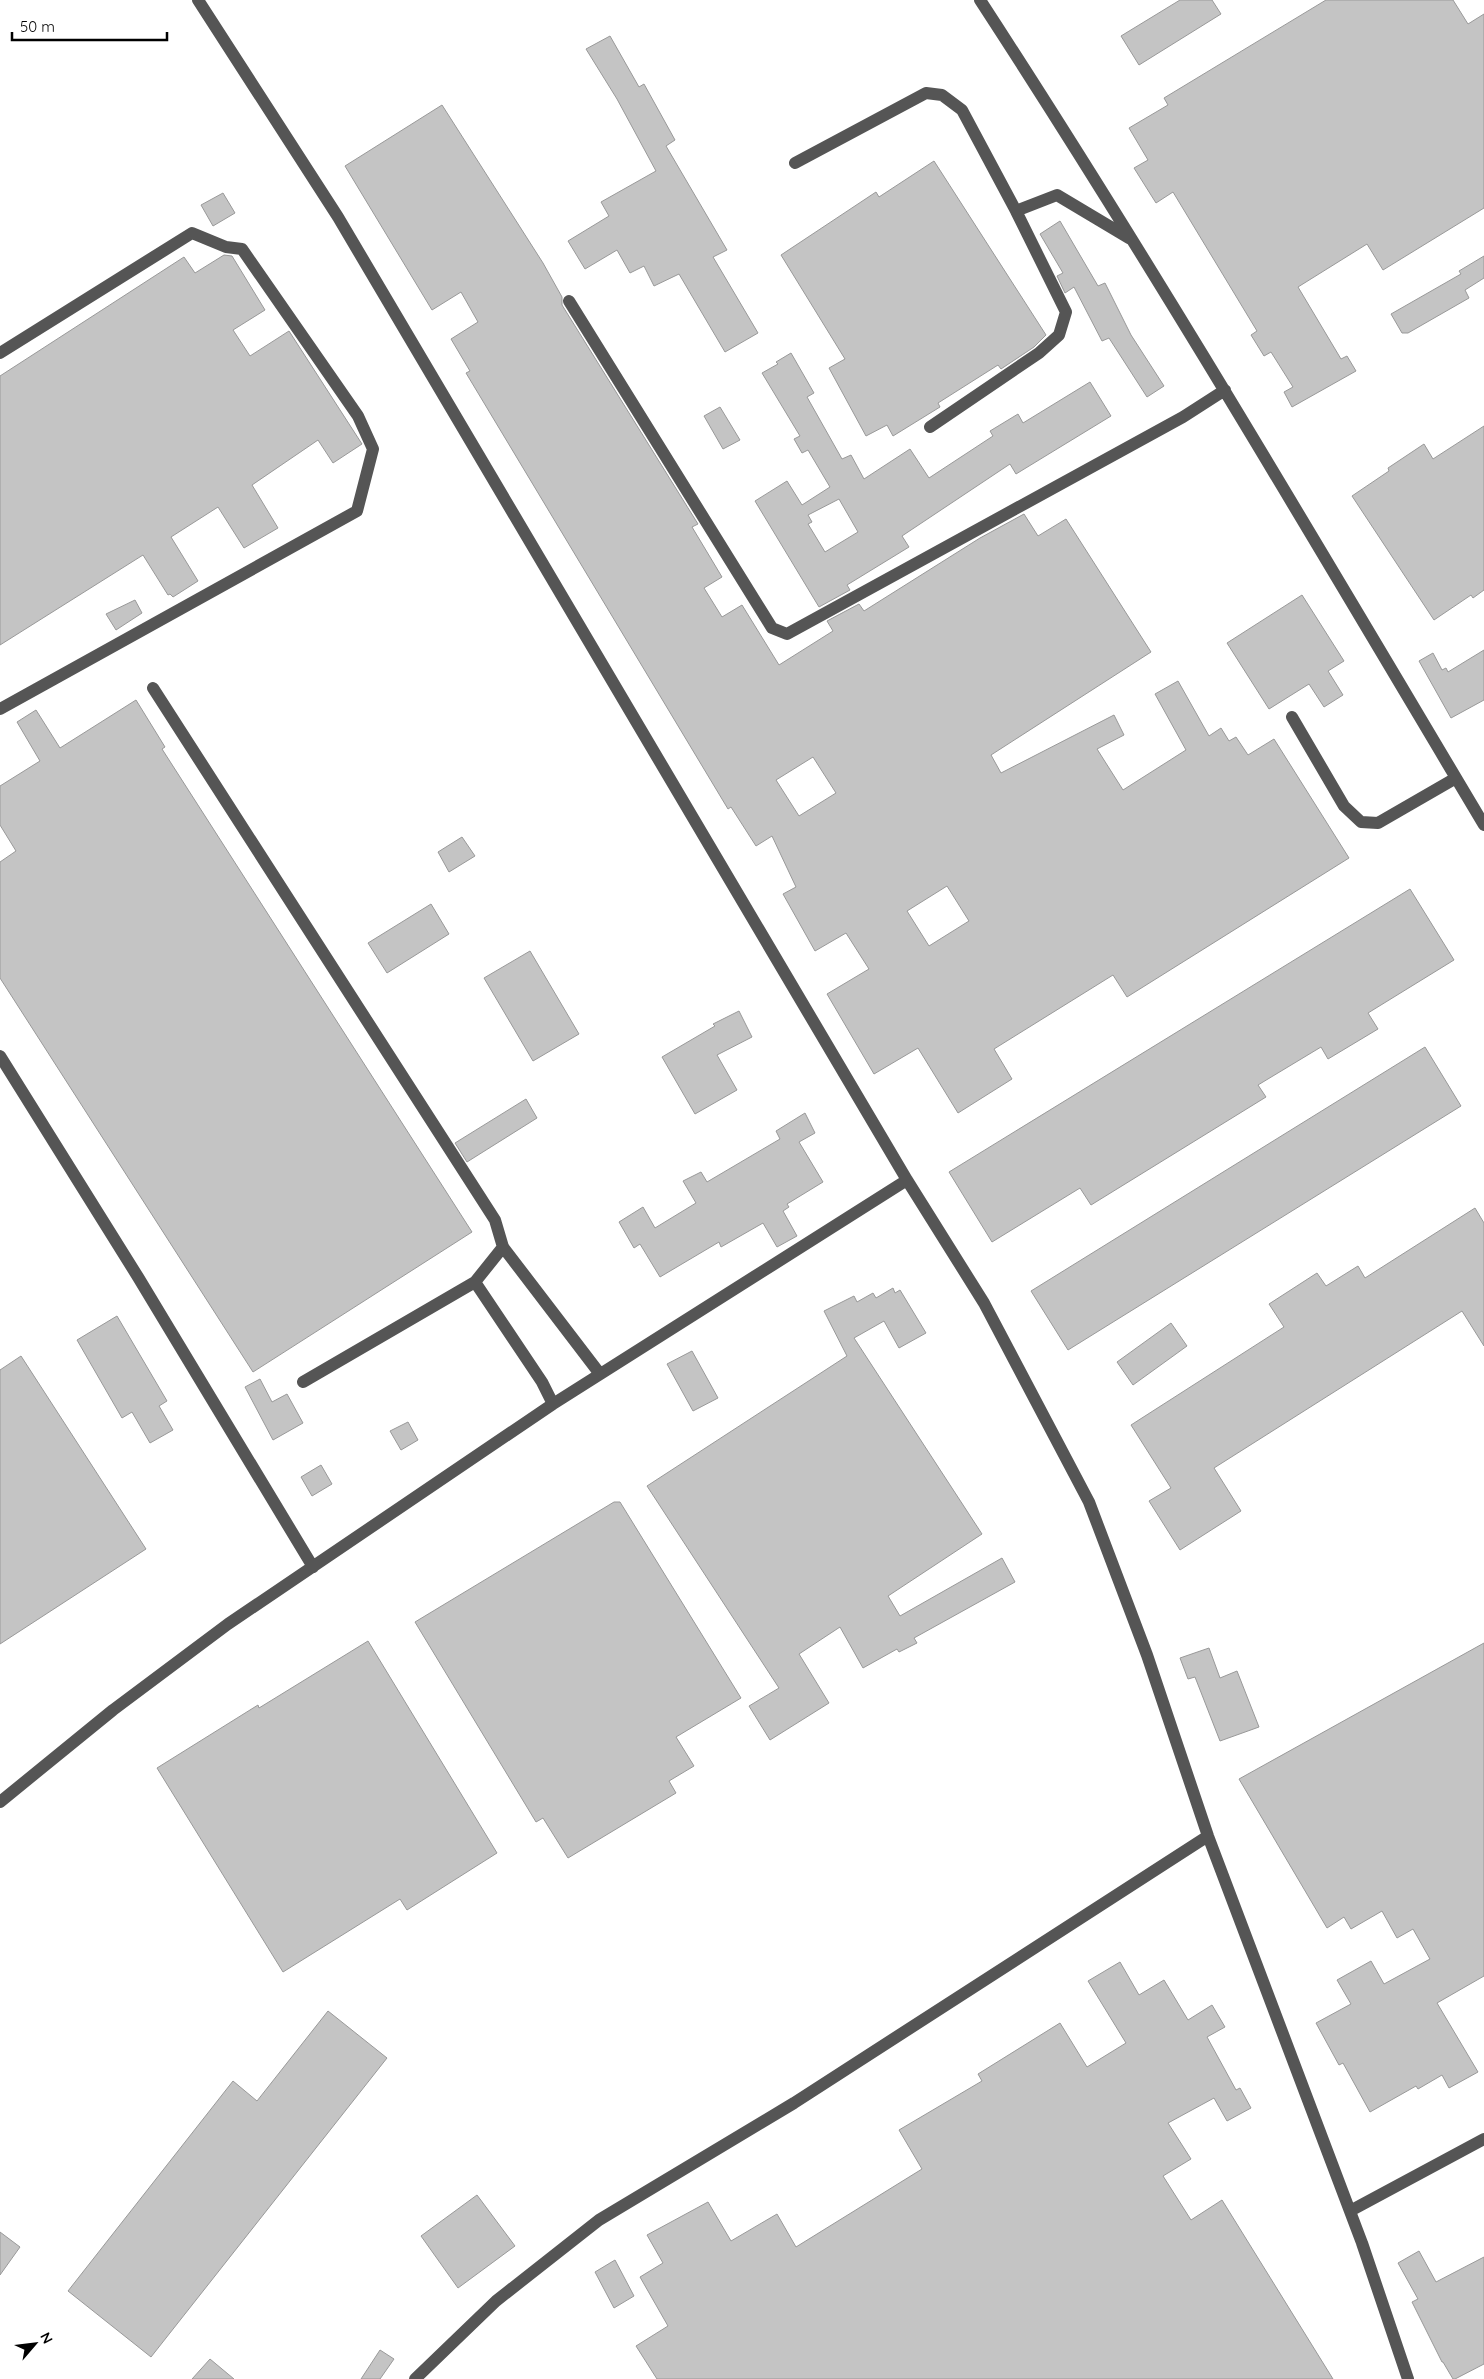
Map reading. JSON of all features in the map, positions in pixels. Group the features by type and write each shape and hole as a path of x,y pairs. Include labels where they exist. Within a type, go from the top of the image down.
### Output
{"street":[{"path":"198,0 344,226 908,1180 984,1303 1089,1502 1147,1656 1208,1836 1350,2212 1408,2379"},
{"path":"980,0 1063,127 1225,390 1484,825"},
{"path":"795,163 926,93 942,95 962,110 1016,211 1066,312 1059,335 1038,353 930,427"},
{"path":"1016,211 1057,195 1131,239"},
{"path":"0,352 192,233 226,247 242,249 358,416 373,449 357,511 0,709"},
{"path":"569,301 772,628 788,634 1183,417 1225,390"},
{"path":"153,688 495,1220 503,1247 600,1374"},
{"path":"1292,717 1344,806 1361,822 1378,823 1456,778"},
{"path":"0,1056 138,1277 313,1567"},
{"path":"0,1802 113,1710 228,1624 553,1404 908,1180"},
{"path":"303,1382 474,1282 503,1247"},
{"path":"474,1282 542,1382 553,1404"},
{"path":"416,2379 496,2301 599,2220 794,2104 1208,1836"},
{"path":"1350,2212 1484,2140"}],"building":[{"path":"1180,0 1212,0 1221,14 1139,65 1121,36"},
{"path":"1326,0 1453,0 1468,24 1484,14 1484,208 1383,270 1367,244 1298,287 1341,359 1347,356 1356,371 1292,407 1284,392 1293,387 1271,352 1264,356 1251,335 1257,331 1173,192 1156,203 1134,168 1148,160 1129,128 1168,105 1164,98"},
{"path":"610,36 639,87 644,84 675,140 666,146 727,250 713,257 758,333 725,352 679,274 654,286 644,266 630,273 617,250 585,269 568,241 609,216 601,202 656,171 617,99 586,49"},
{"path":"442,105 543,263 562,297 562,305 698,524 692,527 722,577 704,588 722,617 742,605 779,665 833,631 827,621 859,604 864,611 980,538 1024,514 1038,536 1066,519 1151,652 991,755 1001,773 1114,715 1124,735 1097,749 1123,790 1186,750 1155,694 1178,681 1209,736 1221,728 1229,741 1236,737 1248,755 1274,739 1349,858 1127,997 1113,975 994,1049 1012,1079 958,1113 918,1048 874,1074 827,994 869,969 846,933 815,951 783,894 796,887 772,836 756,846 731,807 728,809 466,373 470,371 451,339 478,322 461,292 432,310 345,166","holes":["813,757 836,793 799,816 776,780","947,886 969,921 929,946 907,911"]},
{"path":"934,161 1046,335 1034,347 1001,369 998,365 938,403 940,407 893,436 887,425 866,436 829,368 845,359 781,255 876,192 879,197"},
{"path":"223,193 235,213 213,226 201,205"},
{"path":"1060,221 1098,286 1105,283 1131,335 1164,386 1147,397 1109,338 1102,341 1074,287 1065,293 1057,276 1063,273 1040,234"},
{"path":"224,255 232,256 265,310 233,330 250,356 289,331 362,444 333,463 318,440 252,485 278,528 244,548 218,507 171,537 198,581 173,597 170,594 168,595 143,555 0,645 0,376 184,257 195,273"},
{"path":"1484,256 1484,278 1465,290 1469,298 1408,333 1402,333 1391,314 1461,274 1459,271"},
{"path":"791,353 814,393 807,397 842,459 851,455 864,479 910,449 929,478 993,436 990,431 1018,414 1023,423 1090,382 1111,416 1016,474 1010,464 902,536 909,547 847,585 850,590 819,607 755,501 787,481 802,505 830,487 808,450 802,453 794,439 800,436 762,373 778,364 776,362","holes":["839,499 858,532 825,552 808,524 812,522 808,515"]},
{"path":"720,407 740,440 723,449 704,416"},
{"path":"1484,426 1484,590 1473,598 1471,595 1434,620 1352,496 1389,471 1388,468 1424,444 1433,459"},
{"path":"1302,595 1344,661 1328,671 1343,695 1324,707 1309,684 1269,709 1227,643"},
{"path":"135,600 142,613 116,630 106,614"},
{"path":"1484,650 1484,700 1451,718 1419,661 1433,653 1442,670 1446,668 1448,672"},
{"path":"136,700 165,747 162,749 472,1232 253,1372 0,978 0,862 16,851 0,825 0,786 40,761 17,722 36,710 60,748"},
{"path":"462,837 475,856 449,872 438,852"},
{"path":"1410,889 1454,960 1368,1013 1378,1029 1328,1059 1321,1047 1258,1085 1266,1097 1091,1205 1080,1188 992,1242 949,1172"},
{"path":"431,904 449,934 387,973 368,943"},
{"path":"530,951 579,1034 533,1061 484,978"},
{"path":"739,1011 752,1037 717,1055 737,1090 695,1114 662,1057 715,1026 713,1024"},
{"path":"1425,1047 1461,1106 1068,1350 1031,1291"},
{"path":"526,1099 537,1118 467,1162 455,1143"},
{"path":"805,1113 815,1133 799,1142 823,1182 787,1204 789,1207 783,1211 797,1236 777,1247 763,1223 721,1247 719,1242 660,1277 640,1244 634,1248 619,1222 643,1207 655,1228 696,1203 683,1181 701,1172 707,1182 780,1139 776,1131"},
{"path":"1475,1208 1484,1223 1484,1346 1462,1311 1214,1468 1241,1511 1180,1550 1149,1501 1171,1488 1131,1425 1284,1327 1269,1304 1317,1273 1326,1286 1358,1266 1365,1278"},
{"path":"893,1288 895,1293 900,1290 926,1333 899,1348 884,1321 854,1338 982,1534 888,1596 900,1616 1002,1558 1015,1582 914,1638 917,1643 899,1652 897,1649 863,1668 840,1627 799,1654 829,1703 770,1740 749,1706 779,1688 647,1486 847,1356 824,1311 854,1296 857,1302 873,1293 876,1298"},
{"path":"117,1316 167,1401 159,1406 173,1430 150,1443 132,1412 122,1418 77,1340"},
{"path":"1171,1323 1187,1346 1133,1385 1117,1362"},
{"path":"692,1351 718,1398 693,1411 667,1364"},
{"path":"21,1356 146,1549 0,1644 0,1370"},
{"path":"260,1379 272,1402 287,1394 303,1423 273,1440 245,1387"},
{"path":"408,1422 418,1440 401,1450 390,1431"},
{"path":"321,1465 332,1484 312,1496 301,1477"},
{"path":"614,1502 620,1502 741,1698 676,1737 694,1766 669,1781 676,1793 568,1858 543,1818 536,1822 415,1622"},
{"path":"368,1641 497,1853 407,1910 400,1899 283,1972 157,1768 258,1705 259,1708"},
{"path":"1484,1643 1484,1976 1437,2003 1478,2072 1449,2088 1442,2075 1418,2089 1416,2086 1370,2112 1343,2063 1339,2065 1316,2023 1351,2004 1337,1980 1371,1961 1384,1984 1430,1959 1413,1929 1397,1938 1382,1911 1351,1929 1344,1917 1327,1928 1239,1779"},
{"path":"1209,1648 1220,1678 1237,1671 1259,1727 1220,1741 1195,1677 1188,1679 1180,1658"},
{"path":"1120,1962 1139,1995 1164,1980 1188,2020 1212,2005 1225,2027 1207,2037 1236,2090 1240,2088 1251,2108 1227,2121 1214,2098 1168,2123 1191,2159 1163,2176 1191,2220 1222,2200 1333,2379 657,2379 636,2346 668,2326 640,2277 663,2263 647,2235 708,2202 731,2241 777,2214 796,2247 922,2169 899,2130 982,2081 978,2074 1060,2023 1087,2067 1126,2043 1088,1981"},
{"path":"328,2011 387,2058 151,2357 68,2291 233,2081 257,2101"},
{"path":"477,2195 515,2246 458,2288 421,2236"},
{"path":"0,2232 20,2247 0,2275"},
{"path":"1419,2251 1436,2282 1484,2257 1484,2364 1455,2379 1453,2379 1442,2362 1412,2302 1418,2299 1398,2263"},
{"path":"615,2260 634,2296 614,2308 595,2272"},
{"path":"380,2350 394,2359 380,2379 361,2379"},
{"path":"210,2359 234,2379 192,2379"}]}
